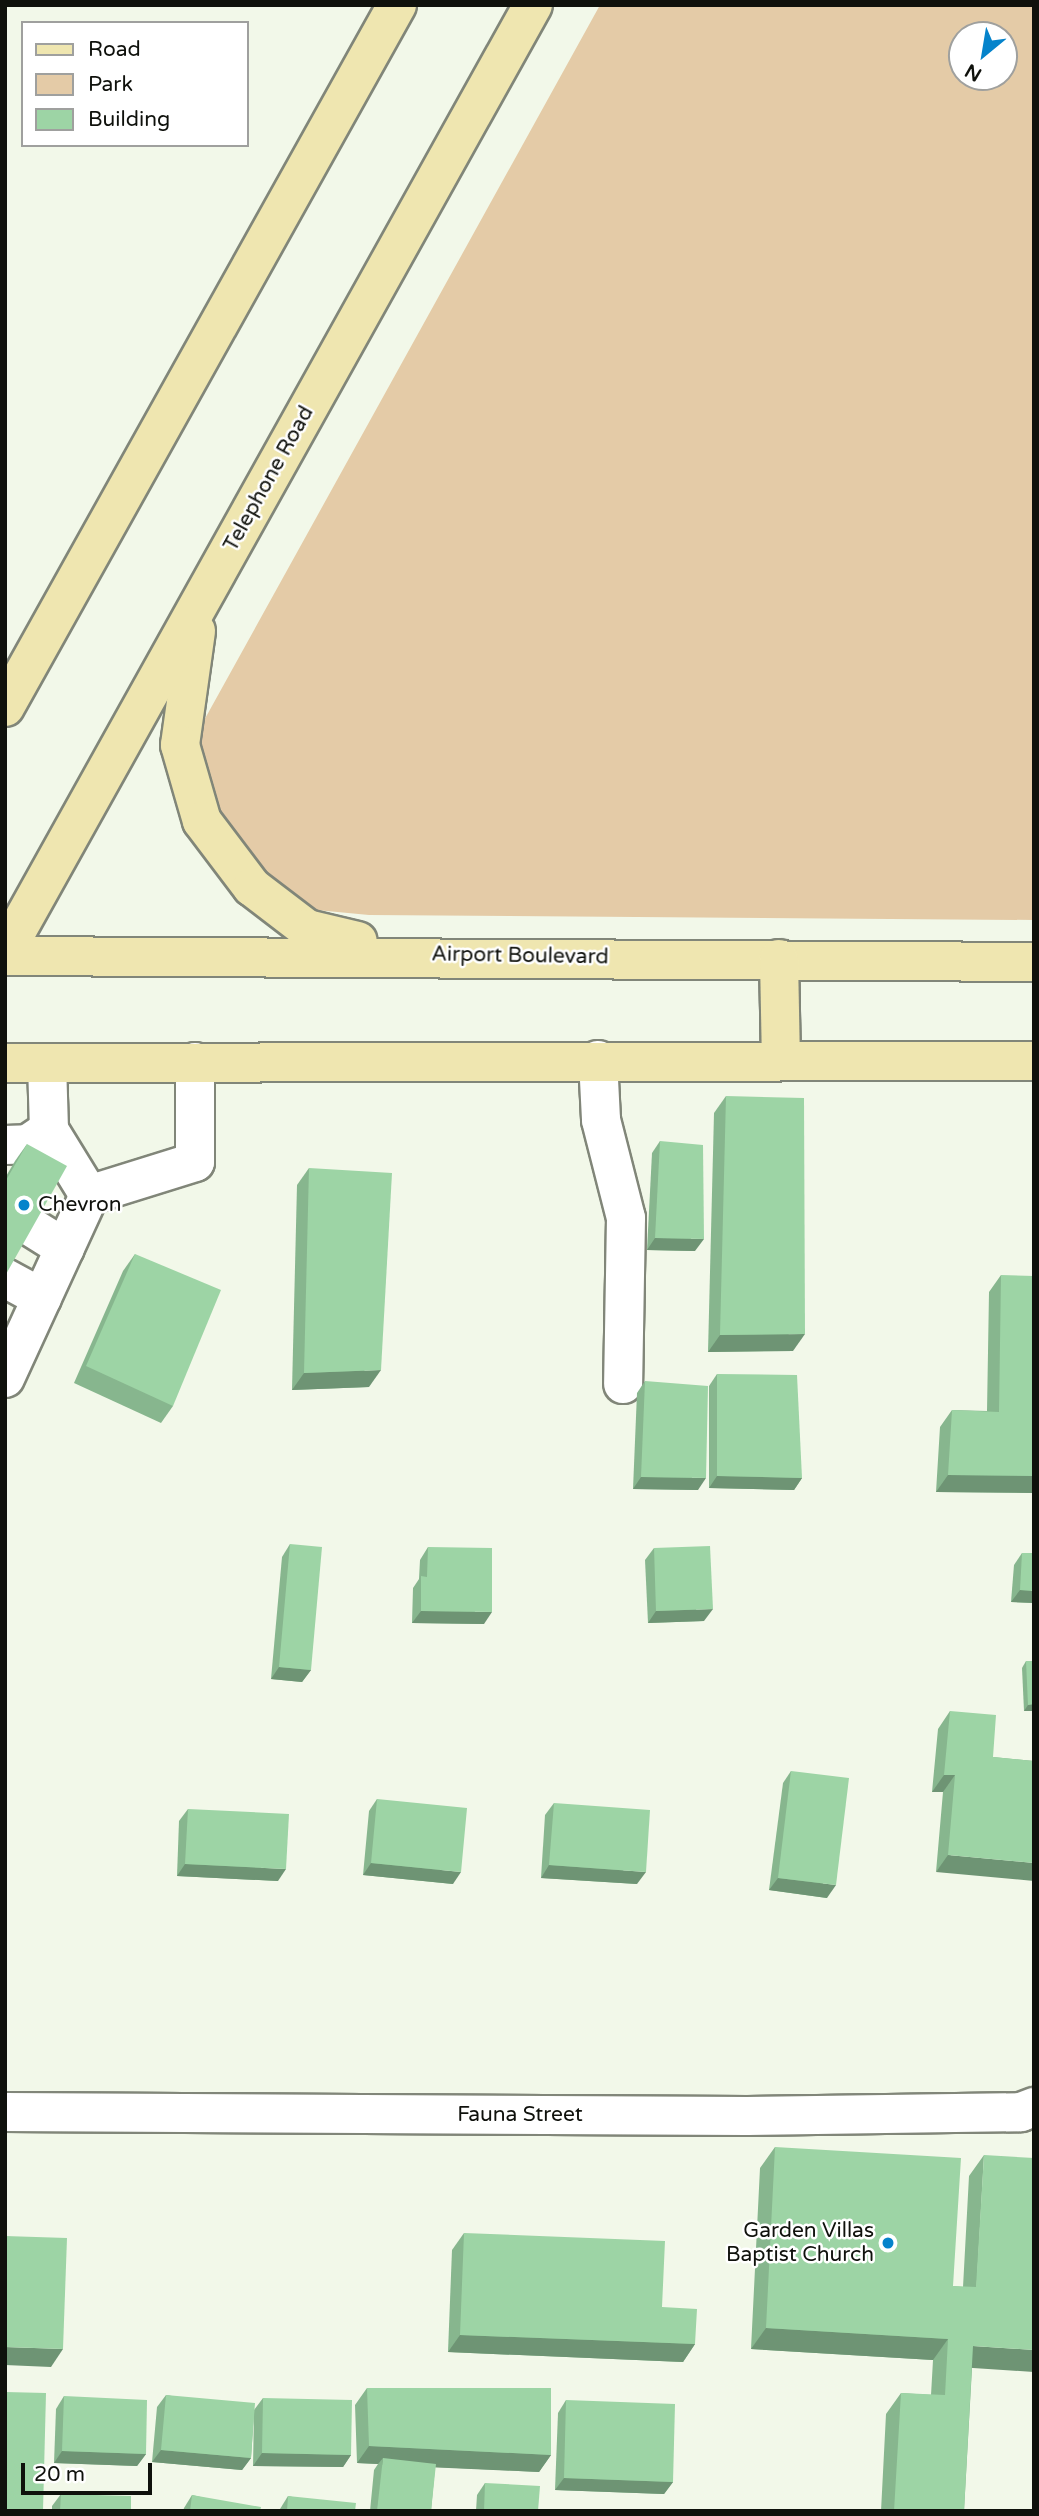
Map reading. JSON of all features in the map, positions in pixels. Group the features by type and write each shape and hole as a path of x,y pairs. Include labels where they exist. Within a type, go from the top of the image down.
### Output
{"main road":[{"path":"5,707 397,5"},
{"name":"Telephone Road","path":"5,954 533,5"},
{"path":"204,596 190,656 180,745 202,821 252,887 307,929 421,955"},
{"name":"Airport Boulevard","path":"5,954 1034,961"},
{"path":"779,959 781,1059"},
{"path":"5,1063 781,1059 1034,1061"}],"street":[{"path":"598,1060 601,1120 626,1218 623,1384"},
{"path":"8,1363 42,1298 89,1195 195,1162 195,1062"},
{"path":"47,1063 49,1130 89,1195"},
{"path":"5,1145 28,1144 49,1130"},
{"path":"31,1227 65,1248"},
{"path":"5,1278 42,1298"},
{"name":"Fauna Street","path":"5,2112 747,2116 1021,2112 1034,2107"}],"green space":[{"path":"600,5 1034,5 1034,920 369,915 306,909 279,892 216,810 200,754 202,724"}],"building":[{"path":"726,1096 804,1098 805,1334 720,1335"},
{"path":"660,1141 703,1145 704,1239 655,1238"},
{"name":"Chevron","path":"27,1144 67,1166 5,1276 5,1182"},
{"path":"309,1168 392,1173 381,1370 304,1373"},
{"path":"135,1254 221,1290 173,1406 86,1366"},
{"path":"1001,1275 1034,1276 1034,1476 948,1475 952,1410 999,1412"},
{"path":"717,1374 797,1375 802,1478 717,1476"},
{"path":"645,1381 708,1386 706,1478 641,1477"},
{"path":"290,1544 322,1547 311,1670 279,1667"},
{"path":"710,1546 713,1609 656,1611 654,1548"},
{"path":"428,1547 492,1548 492,1612 421,1611 421,1576 427,1577"},
{"path":"1022,1553 1034,1553 1034,1591 1020,1590"},
{"path":"1026,1661 1034,1661 1034,1704 1028,1705"},
{"path":"950,1711 996,1715 993,1757 1034,1761 1034,1863 948,1855 955,1775 944,1775"},
{"path":"791,1771 849,1778 836,1885 778,1878"},
{"path":"377,1799 467,1808 461,1872 371,1863"},
{"path":"554,1803 650,1810 646,1872 549,1865"},
{"path":"188,1809 289,1814 286,1869 185,1864"},
{"path":"775,2147 961,2158 953,2286 976,2287 984,2155 1034,2158 1034,2350 973,2346 964,2511 894,2511 901,2393 945,2395 948,2339 766,2328"},
{"path":"464,2233 665,2241 662,2307 697,2309 695,2344 460,2335"},
{"path":"5,2236 67,2238 63,2349 5,2347"},
{"path":"367,2388 551,2388 551,2455 369,2446"},
{"path":"5,2392 46,2393 43,2511 5,2509"},
{"path":"166,2395 255,2403 251,2458 161,2450"},
{"path":"64,2396 147,2400 146,2454 62,2451"},
{"path":"263,2398 352,2400 351,2455 262,2453"},
{"path":"566,2400 675,2404 673,2482 564,2478"},
{"path":"383,2458 436,2464 431,2511 377,2511"},
{"path":"485,2483 540,2486 538,2511 484,2511"},
{"path":"61,2494 131,2496 131,2511 60,2511"},
{"path":"192,2495 261,2507 260,2511 190,2511"},
{"path":"288,2496 356,2503 355,2511 287,2511"}],"place":[{"name":"Chevron","path":"24,1205"},
{"name":"Garden Villas Baptist Church","path":"888,2243"}]}
